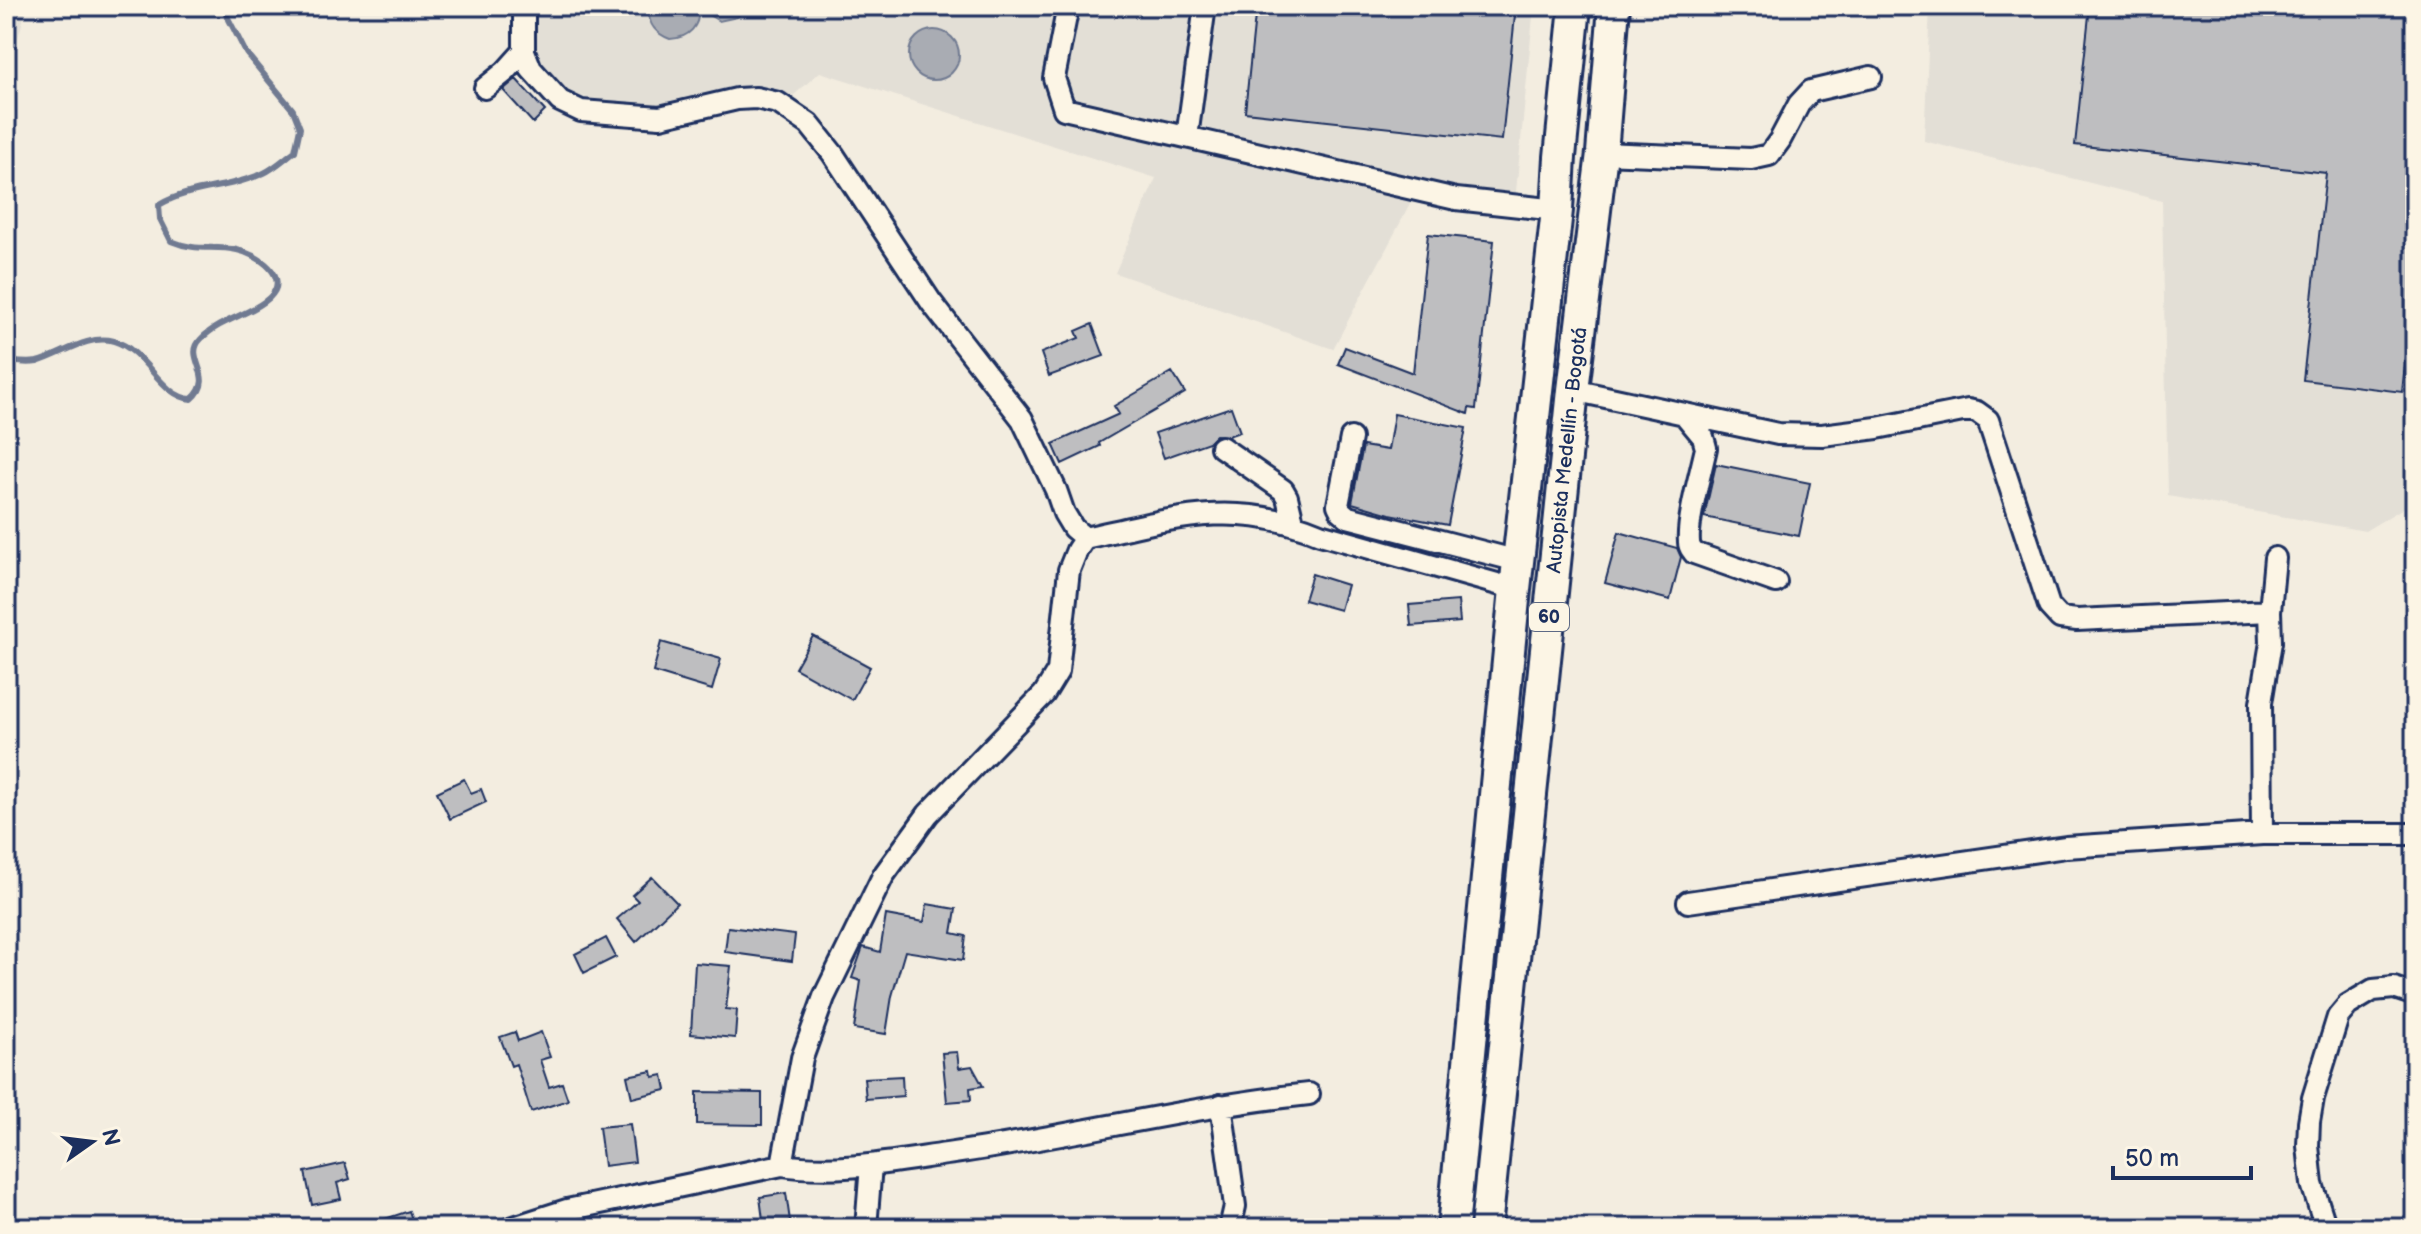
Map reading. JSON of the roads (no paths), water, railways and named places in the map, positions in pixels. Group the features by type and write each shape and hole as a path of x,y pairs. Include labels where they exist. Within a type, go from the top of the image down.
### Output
{"highway":[{"name":"Autopista Medellín - Bogotá","path":"1453,1228 1575,6"},
{"name":"Autopista Medellín - Bogotá","path":"1486,1228 1573,390 1602,153 1614,6"}],"street":[{"path":"526,6 524,51 531,69 560,101 581,111 660,117 737,99 756,98 778,103 809,124 833,154 931,302 1022,419 1064,513 1073,528 1085,538"},
{"path":"1068,6 1054,78 1064,109 1456,199 1557,210"},
{"path":"1187,137 1205,6"},
{"path":"1559,6 1568,79"},
{"path":"485,88 524,51"},
{"path":"1602,153 1751,159 1769,155 1799,104 1811,91 1871,77"},
{"path":"1573,390 1778,434 1822,435 1968,410 1977,412 1988,420 2049,606 2060,618 2077,620 2270,611"},
{"path":"1684,414 1706,443 1691,522 1690,549 1776,582"},
{"path":"1351,438 1338,505 1348,517 1516,575"},
{"path":"1221,447 1283,490 1293,522"},
{"path":"782,1165 802,1058 824,997 883,876 928,814 1044,694 1058,671 1069,570 1085,538 1185,517 1229,513 1293,522 1320,534 1516,575"},
{"path":"2262,834 2261,703 2271,642 2270,611 2275,558"},
{"path":"1688,902 2066,847 2262,834 2415,834"},
{"path":"2326,1228 2312,1184 2309,1122 2313,1098 2338,1017 2348,1005 2373,990 2394,988 2415,995"},
{"path":"511,1228 581,1207 782,1165 811,1169 871,1165 1024,1143 1221,1105 1309,1094"},
{"path":"1221,1105 1235,1206 1230,1228"},
{"path":"866,1228 871,1165"}],"waterway":[{"path":"6,361 37,362 94,340 114,341 135,354 171,391 192,399 202,383 195,353 201,339 218,326 262,304 275,290 275,275 254,256 237,250 189,246 171,241 160,219 159,205 184,194 264,173 295,151 300,128 293,110 246,53 222,6"}]}
